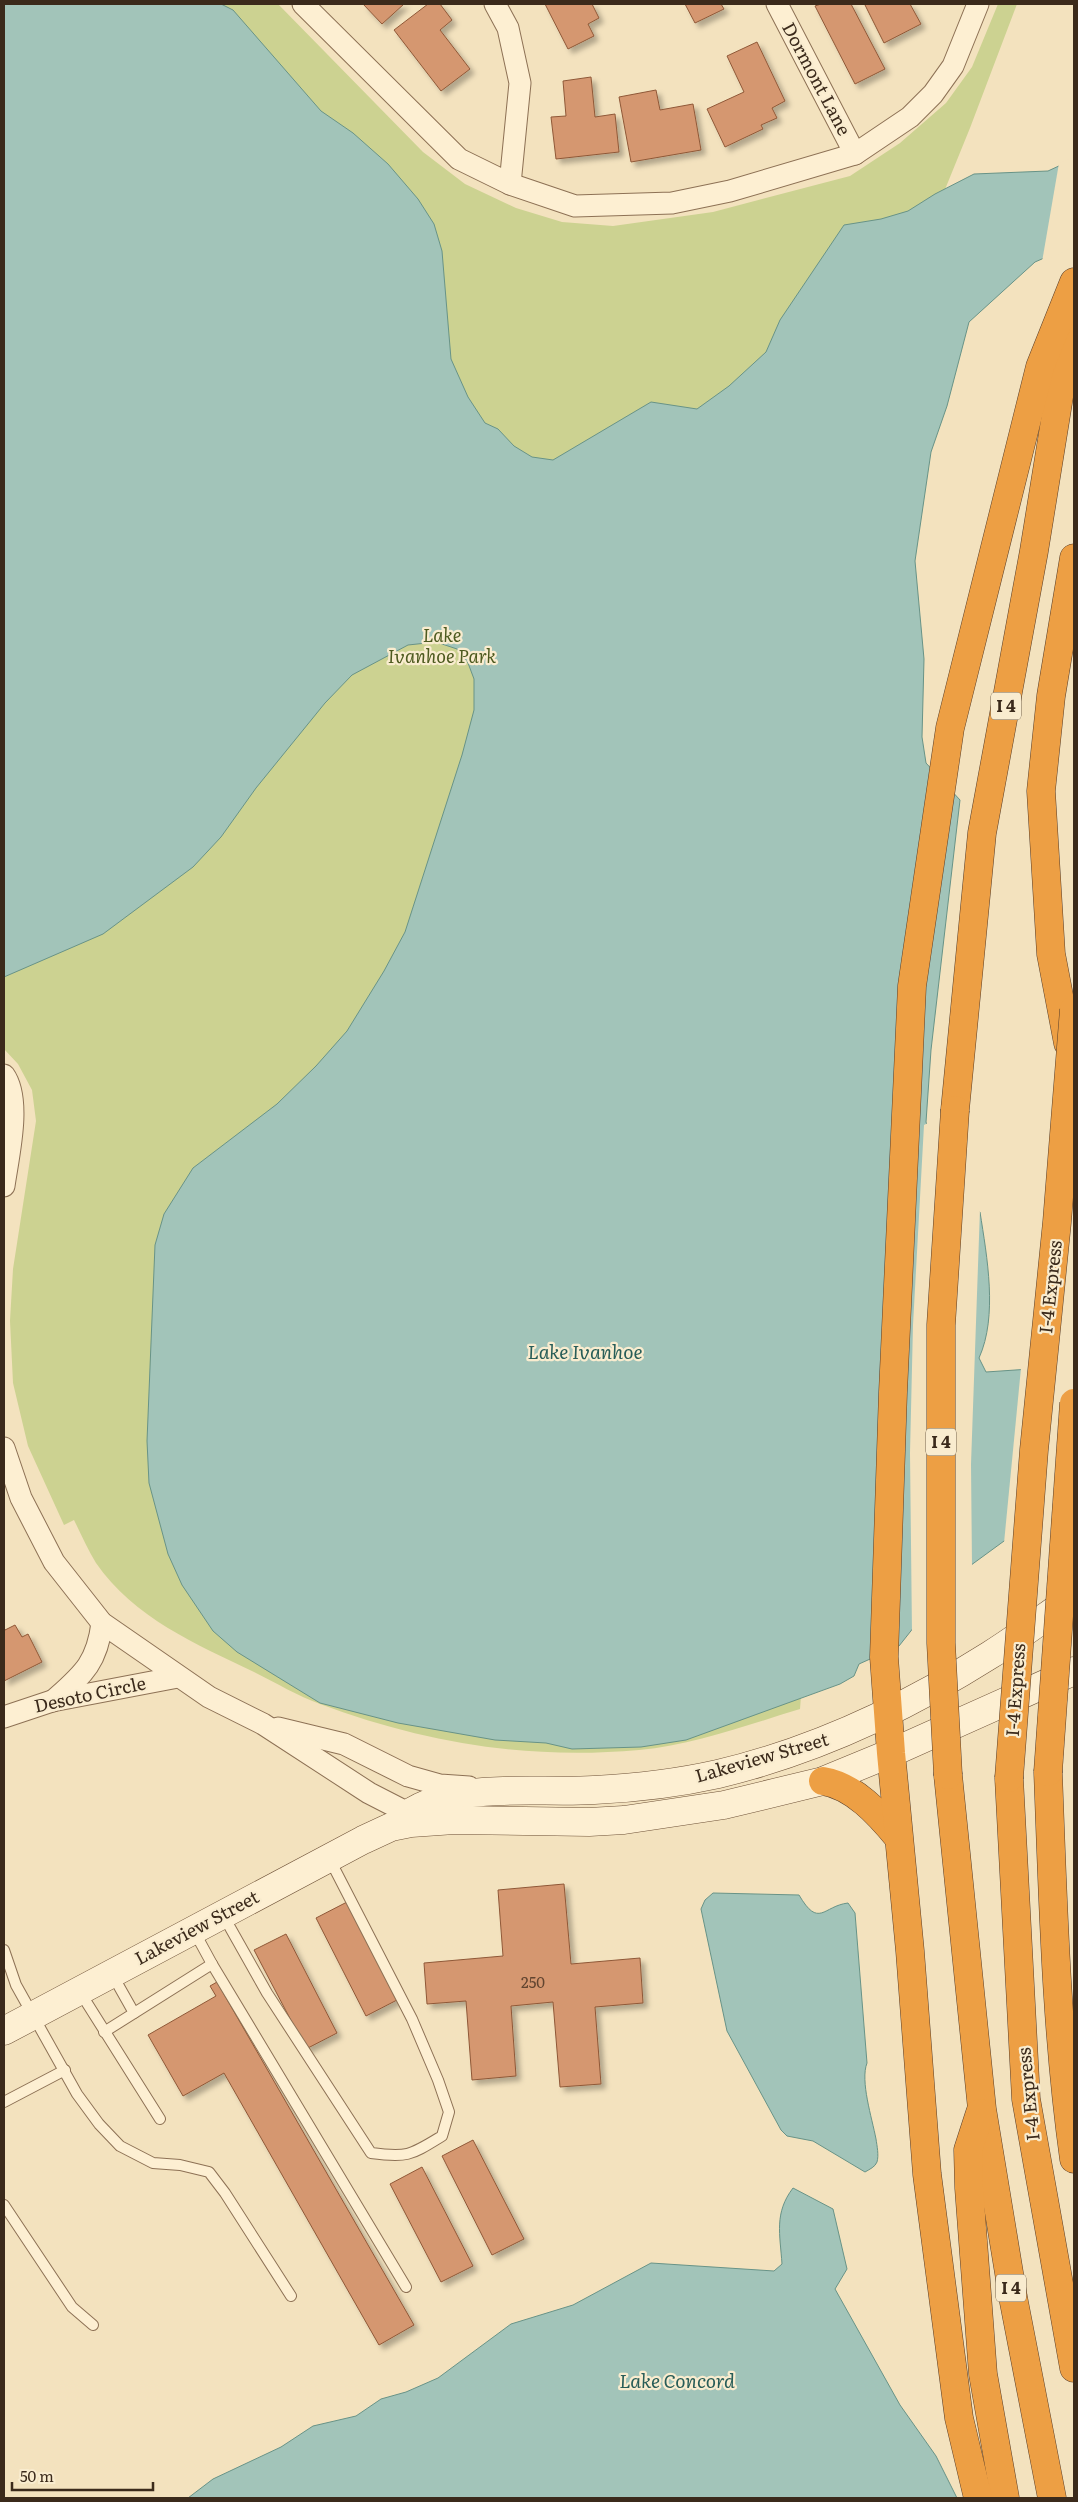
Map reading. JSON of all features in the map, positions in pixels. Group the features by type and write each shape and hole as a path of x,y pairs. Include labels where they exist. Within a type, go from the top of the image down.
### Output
{"highway":[{"path":"978,2498 961,2425 927,2174 890,1753 884,1657 912,986 950,728 1040,367 1074,282"},
{"name":"I 4","path":"1052,2498 1013,2297 982,2109 948,1775 941,1643 941,1325 955,1110 982,833 1034,551 1074,305"},
{"path":"1074,558 1051,696 1041,791 1051,954 1074,1074"},
{"name":"I-4 Express","path":"1074,1010 1058,1222 1034,1450 1009,1778 1026,2099 1074,2368"},
{"name":"I-4 Express","path":"1074,1403 1048,1772 1057,1982 1066,2100 1074,2159"},
{"path":"823,1781 836,1783 854,1795 882,1818 898,1837"},
{"path":"982,2109 968,2150 969,2188 983,2374 1005,2498"}],"street":[{"path":"303,4 460,159 510,184 575,206 672,203 730,191 855,154 910,117 933,94 953,66 978,4"},
{"path":"495,4 508,28 520,83 510,184"},
{"name":"Dormont Lane","path":"777,4 855,154"},
{"path":"4,1075 8,1081 13,1106 4,1186"},
{"path":"4,1448 21,1498 54,1562 102,1624 209,1697 263,1724 369,1793 399,1820"},
{"name":"Lakeview Street","path":"4,2031 432,1802 506,1790 540,1792 596,1790 698,1778 826,1741 889,1713 991,1655 1074,1597"},
{"path":"52,1701 85,1672 99,1646 102,1624"},
{"name":"Lakeview Street","path":"399,1820 554,1823 624,1820 724,1805 823,1781 1074,1671"},
{"name":"Desoto Circle","path":"4,1717 52,1701 178,1677"},
{"path":"263,1724 344,1744 408,1776 440,1785 506,1790"}],"lane":[{"path":"222,1915 267,1993 371,2153 400,2157 418,2151 442,2136 449,2112 438,2080 412,2019 329,1858"},
{"path":"193,1930 406,2287"},
{"path":"4,1950 16,1985 77,2094 120,2146 153,2163 180,2165 209,2172 225,2193 291,2296"},
{"path":"104,2032 212,1964"},
{"path":"112,1974 134,2013"},
{"path":"79,1991 160,2119"},
{"path":"4,2102 65,2070"},
{"path":"4,2205 72,2306 93,2325"}],"green space":[{"name":"Lake Ivanhoe","path":"4,4 278,4 423,152 465,184 516,208 562,222 613,226 713,212 850,176 900,143 946,103 972,67 998,4 1017,4 970,128 911,273 800,1709 720,1734 680,1744 639,1750 557,1753 517,1750 477,1745 398,1729 359,1718 304,1697 210,1651 168,1628 147,1614 111,1582 96,1563 74,1520 64,1525 28,1446 13,1383 10,1321 13,1269 36,1121 32,1090 18,1064 4,1049"}],"water":[{"name":"Lake Ivanhoe","path":"4,4 221,4 233,10 321,111 353,133 388,164 418,199 434,224 442,251 451,359 468,397 485,423 498,429 514,446 532,457 553,460 651,402 697,409 729,386 766,352 780,320 844,225 881,219 908,211 935,194 974,174 1048,171 1074,159 1074,245 1035,262 969,322 947,406 931,452 915,561 924,659 922,737 926,763 960,800 931,1050 926,1122 936,1152 957,1192 980,1212 988,1267 990,1305 985,1342 979,1358 986,1372 1074,1366 1015,1533 952,1579 899,1646 859,1664 854,1676 840,1684 686,1740 641,1747 572,1749 546,1743 495,1740 398,1723 320,1703 237,1652 213,1631 182,1585 168,1554 149,1483 147,1441 155,1245 164,1214 193,1168 277,1104 316,1066 347,1031 384,971 405,932 462,755 474,710 474,679 468,663 457,649 436,642 408,645 352,675 325,703 256,788 221,837 193,867 103,934 4,977"},
{"path":"713,1893 799,1895 812,1911 817,1913 822,1913 848,1903 855,1913 867,2063 865,2080 878,2153 876,2164 865,2172 813,2141 787,2136 781,2130 727,2031 701,1909 705,1900"},
{"name":"Lake Concord","path":"793,2188 833,2209 847,2269 835,2289 900,2405 936,2456 957,2498 188,2498 213,2479 281,2447 313,2426 356,2416 381,2399 406,2392 438,2378 511,2324 573,2305 651,2263 774,2271 782,2264 781,2215 787,2197"}],"pier":[{"path":"1074,157 1074,247 1042,262 1059,163"},
{"path":"928,1123 938,1151 959,1191 980,1209 971,1464 972,1566 954,1581 912,1633 910,1453 913,1325 924,1125"},
{"path":"1074,1364 1074,1483 1053,1505 1004,1543 1021,1368"}],"building":[{"path":"363,4 404,4 382,24"},
{"path":"428,4 440,4 452,20 440,30 470,69 441,91 394,30"},
{"path":"545,4 592,4 599,18 588,24 594,36 568,49"},
{"path":"685,4 721,4 724,9 695,23"},
{"path":"821,4 851,4 885,69 855,84 815,6"},
{"path":"910,4 921,24 884,43 865,5"},
{"path":"757,42 785,101 772,108 777,118 761,125 763,129 725,147 707,109 744,92 727,56"},
{"path":"591,77 595,117 615,114 619,152 556,159 551,117 566,116 563,81"},
{"path":"656,90 660,110 693,104 701,150 631,162 619,97"},
{"path":"15,1625 22,1637 28,1634 42,1662 4,1681 4,1627 5,1630"},
{"path":"564,1884 571,1964 640,1958 643,2003 595,2007 601,2084 560,2087 553,2002 511,2006 516,2076 472,2080 466,2001 427,2004 424,1963 503,1956 498,1890"},
{"path":"347,1902 397,2000 366,2016 316,1918"},
{"path":"286,1934 337,2033 306,2049 254,1950"},
{"path":"217,1982 414,2325 379,2345 224,2073 183,2096 148,2035 216,1996 210,1986"},
{"path":"473,2140 524,2239 492,2255 442,2156"},
{"path":"422,2167 473,2266 441,2282 390,2184"}],"park label":[{"name":"Lake Ivanhoe Park","path":"442,646"}]}
